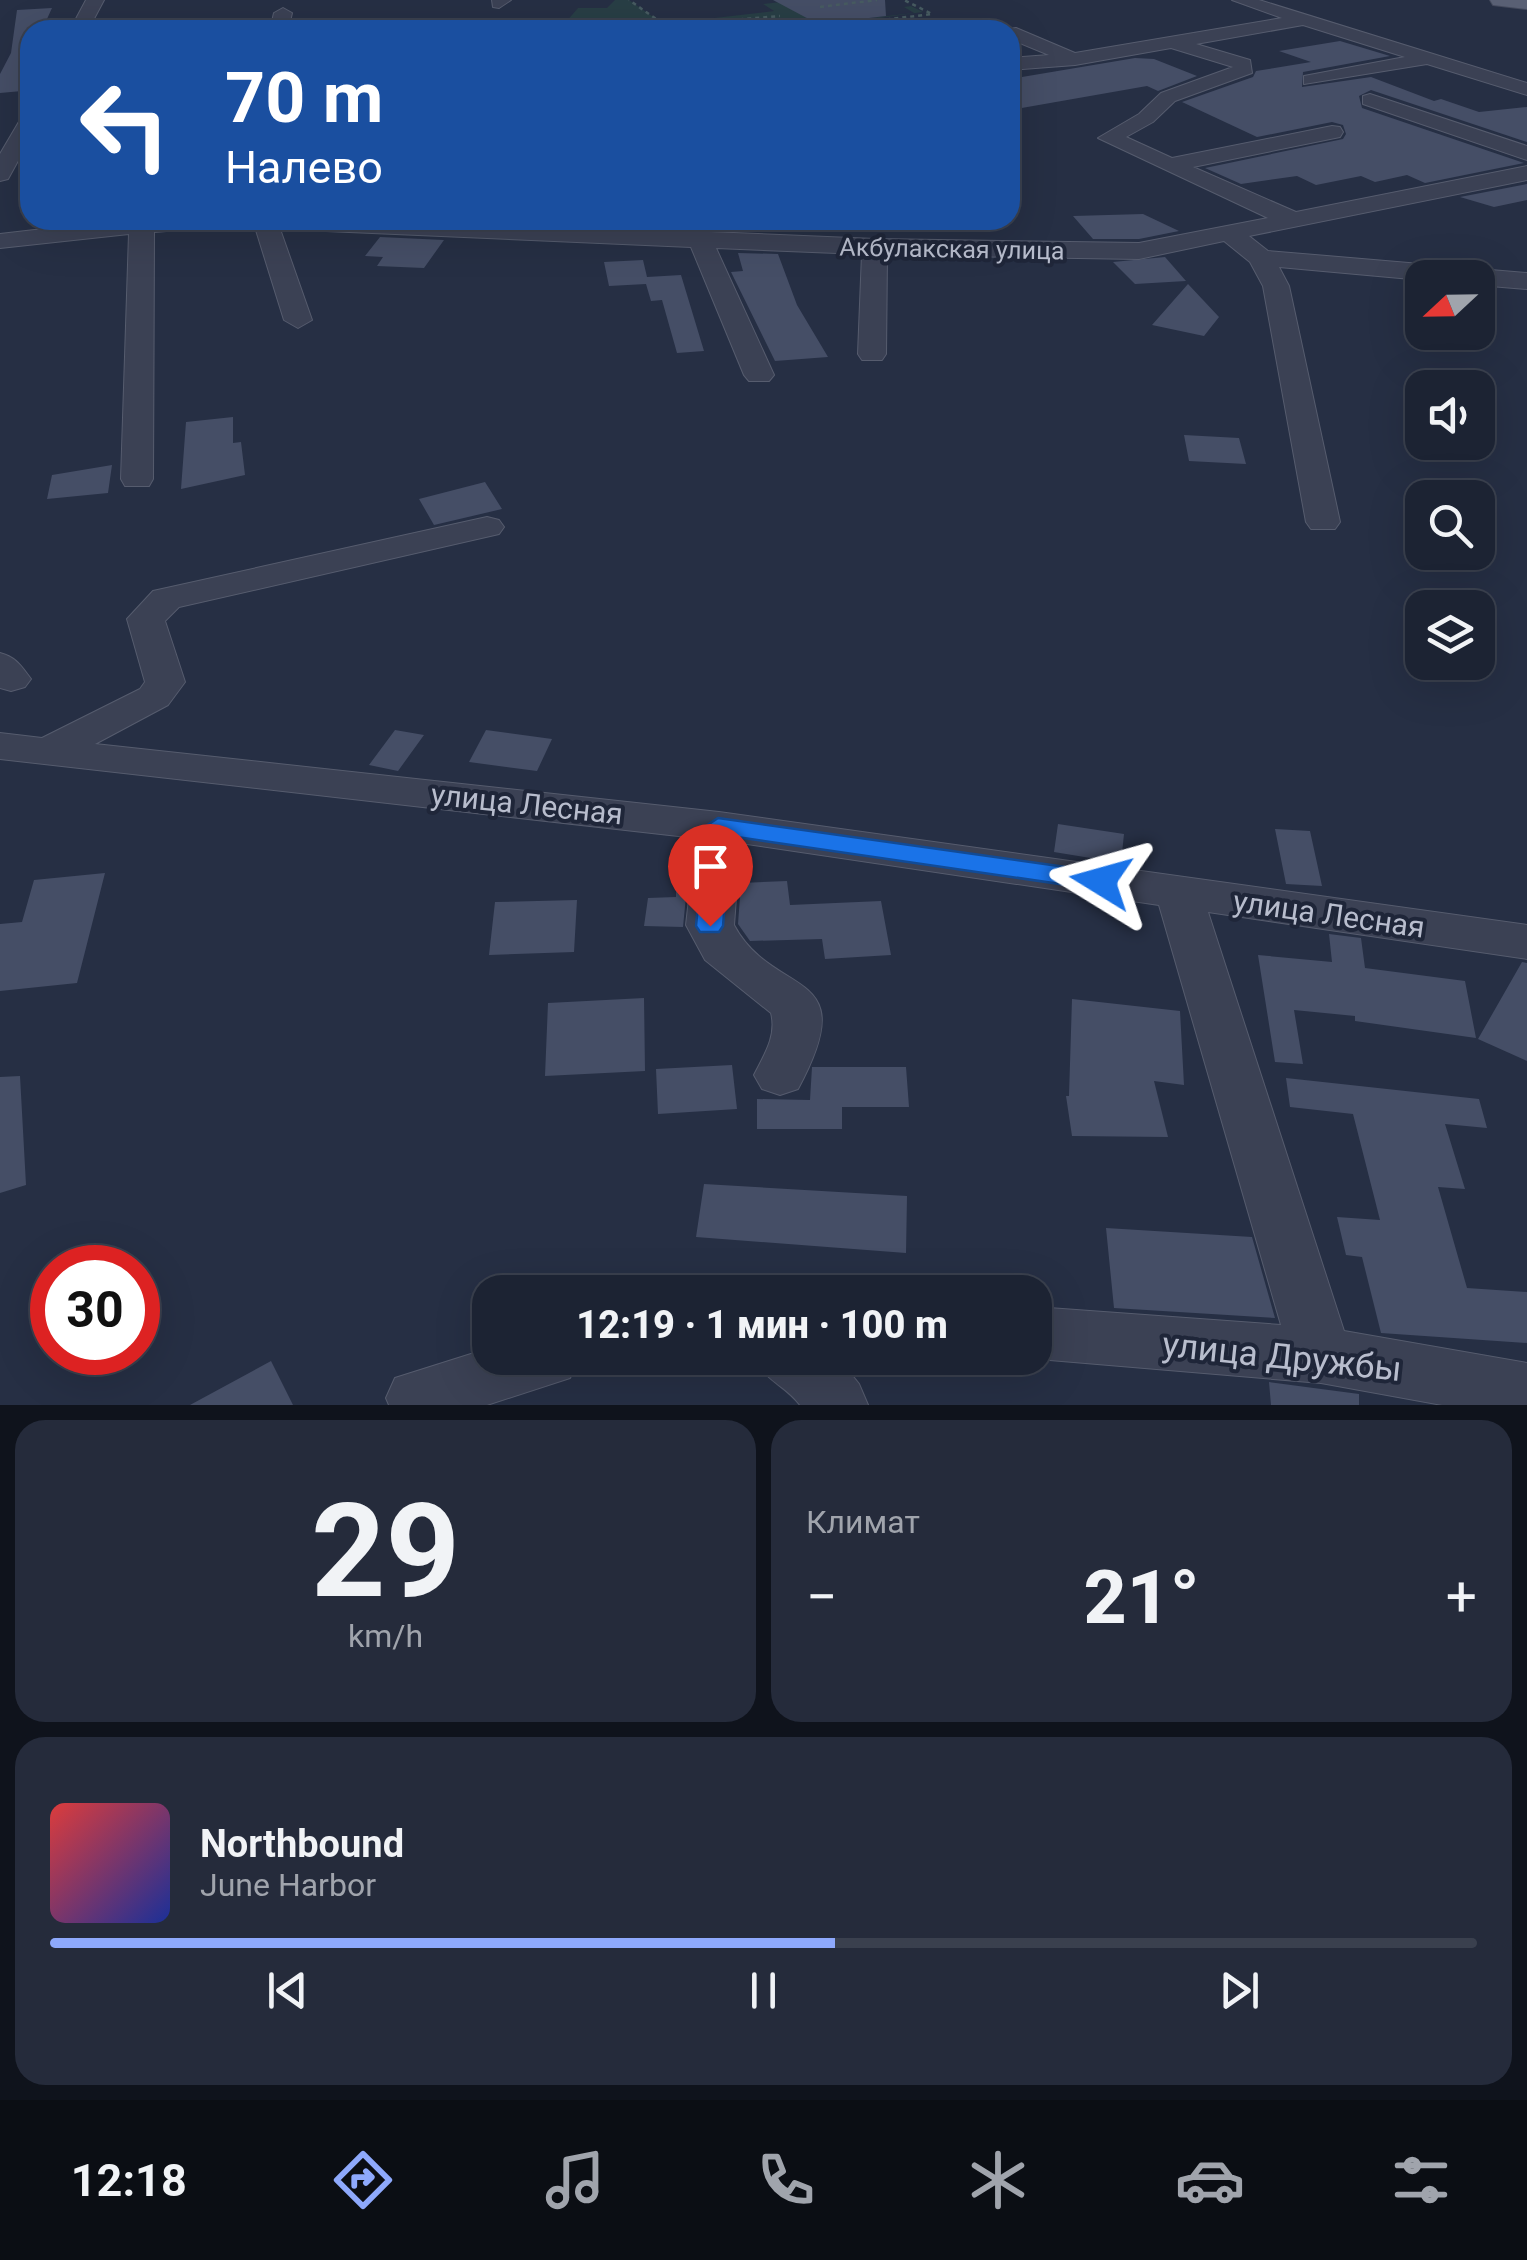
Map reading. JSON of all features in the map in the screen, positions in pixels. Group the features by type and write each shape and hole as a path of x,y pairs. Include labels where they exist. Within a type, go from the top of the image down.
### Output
{"main road":[{"path":"1501,0 1527,3"}],"street":[{"path":"1240,0 1527,89"},
{"path":"1020,63 1075,59 1302,20"},
{"path":"1020,36 1075,59"},
{"path":"1173,43 1243,64 1242,73 1168,97 1146,118 1111,134 1112,142 1298,222"},
{"path":"1310,80 1428,58"},
{"path":"1370,100 1527,153"},
{"path":"1168,165 1332,132"},
{"path":"0,174 20,137"},
{"name":"Акбулакская улица","path":"461,230 701,241 733,231 875,248 1139,251 1527,173"},
{"path":"1023,229 1048,252"},
{"path":"0,241 98,230"},
{"path":"137,479 142,230"},
{"path":"268,230 298,320"},
{"path":"1232,234 1261,258 1276,286 1324,522"},
{"path":"701,241 759,375"},
{"path":"872,354 875,248"},
{"path":"1261,258 1527,281"},
{"path":"49,752 154,697 165,682 146,620 166,599 486,527"},
{"name":"улица Лесная","path":"0,746 718,826 1527,942"},
{"path":"718,826 710,926 714,937 723,950 794,1005 801,1018 801,1032 780,1075"},
{"path":"1178,892 1321,1355"},
{"name":"улица Дружбы","path":"1052,1335 1321,1355 1527,1392"},
{"path":"417,1398 492,1375"}],"path":[{"path":"629,0 659,20"},
{"path":"820,7 876,0"},
{"path":"882,20 932,14 904,0"},
{"path":"902,6 913,4"},
{"path":"740,20 780,16"}],"shaded area":[{"path":"615,0 629,0 658,20 568,20 578,8 607,8"},
{"path":"781,2 811,20 706,19 774,11 763,4"},
{"path":"911,6 923,12 853,20 914,13 904,7"}],"building":[{"path":"773,0 885,0 886,16 810,20"},
{"path":"52,8 47,20 20,20 20,91 0,93 0,74 11,53 17,10"},
{"path":"1340,41 1390,56 1303,72 1302,87 1371,77 1434,101 1441,99 1479,112 1527,107 1527,142 1371,90 1359,96 1362,108 1524,163 1425,183 1407,175 1375,182 1361,176 1316,185 1297,176 1241,184 1205,168 1343,139 1343,125 1332,122 1257,137 1182,102 1253,77 1256,71 1311,62 1279,51"},
{"path":"1135,58 1154,59 1197,76 1158,91 1147,86 1020,108 1020,77"},
{"path":"1527,184 1527,200 1494,207 1460,197"},
{"path":"1143,214 1179,231 1139,239 1093,239 1073,216"},
{"path":"380,237 444,240 424,268 377,266 383,257 365,256"},
{"path":"738,253 778,254 797,305 828,357 775,361 731,272 743,271"},
{"path":"1165,257 1186,281 1135,284 1113,262"},
{"path":"643,260 647,277 681,275 704,351 677,353 662,300 651,301 646,284 609,286 604,262"},
{"path":"1188,284 1219,317 1204,336 1152,325"},
{"path":"233,417 233,443 241,442 245,475 181,489 186,422"},
{"path":"1184,435 1239,438 1246,464 1189,461"},
{"path":"112,465 108,493 47,499 52,475"},
{"path":"485,482 502,509 434,525 419,499"},
{"path":"395,730 424,735 398,771 369,765"},
{"path":"486,730 552,739 537,771 469,762"},
{"path":"1058,824 1124,834 1121,863 1054,852"},
{"path":"1275,829 1310,831 1322,886 1286,884"},
{"path":"105,873 77,983 0,991 0,924 22,922 34,880"},
{"path":"787,881 790,905 881,901 891,955 825,959 822,939 750,941 738,924 741,883"},
{"path":"676,885 687,886 683,927 644,926 648,898 676,897"},
{"path":"577,900 574,952 489,955 495,902"},
{"path":"1329,934 1361,938 1365,968 1465,981 1476,1038 1355,1021 1355,1016 1294,1010 1303,1064 1275,1062 1258,955 1332,962"},
{"path":"1522,962 1527,963 1527,1061 1478,1039"},
{"path":"644,998 645,1071 545,1076 548,1003"},
{"path":"1072,999 1180,1011 1184,1085 1154,1081 1168,1137 1072,1136 1066,1096"},
{"path":"732,1065 737,1109 658,1114 656,1069"},
{"path":"812,1067 906,1067 909,1107 842,1107 842,1129 757,1129 757,1099 810,1100"},
{"path":"20,1076 26,1185 0,1193 0,1077"},
{"path":"1286,1078 1479,1099 1487,1128 1445,1124 1465,1189 1438,1187 1467,1288 1527,1292 1527,1343 1381,1333 1362,1257 1346,1255 1337,1217 1380,1220 1353,1114 1290,1107"},
{"path":"704,1184 907,1196 906,1253 696,1237"},
{"path":"1106,1228 1252,1237 1275,1318 1114,1308"},
{"path":"271,1361 293,1405 190,1405"},
{"path":"1269,1382 1359,1394 1359,1405 1271,1405"}],"route":[{"path":"710,926 718,826 1101,881"}]}
